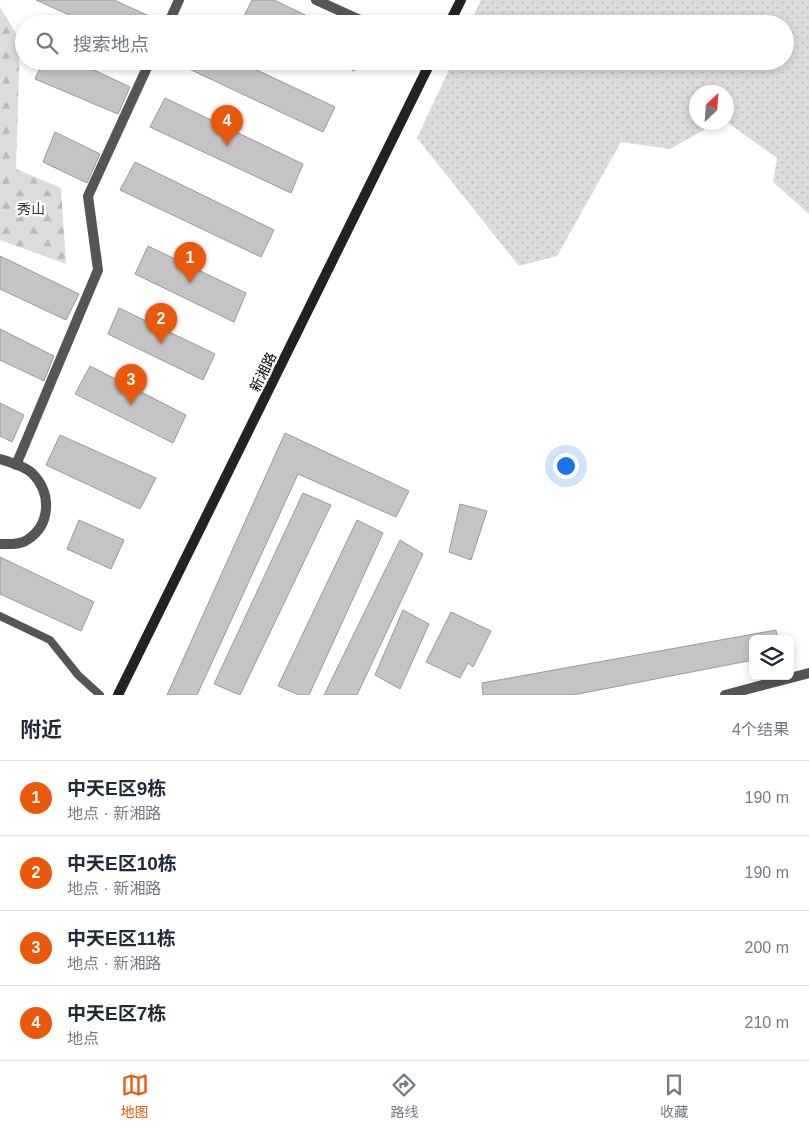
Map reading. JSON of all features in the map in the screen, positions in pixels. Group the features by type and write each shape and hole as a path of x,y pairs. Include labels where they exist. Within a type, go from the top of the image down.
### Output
{"main road":[{"path":"454,15 461,0"},
{"name":"新湘路","path":"118,695 427,70"}],"street":[{"path":"172,15 178,0"},
{"path":"316,0 349,15"},
{"path":"16,465 98,270 88,196 146,70"},
{"path":"0,459 31,472 40,484 46,498 46,516 38,530 26,541 0,544"},
{"path":"725,695 809,673"}],"lane":[{"path":"0,616 50,640 78,675 100,695"}],"green space":[{"path":"481,0 809,0 809,214 773,182 777,158 734,127 734,85 689,85 689,130 704,130 670,149 621,142 557,256 519,266 417,138 449,70 794,70 794,15 474,15"},
{"name":"秀山","path":"0,7 15,32 15,70 19,70 16,169 61,188 66,264 0,240"}],"building":[{"path":"36,0 114,0 147,15 69,15"},
{"path":"252,0 274,0 305,15 244,15"},
{"path":"39,70 94,70 130,87 118,114 35,79"},
{"path":"191,70 257,70 335,107 323,132"},
{"path":"165,98 303,164 291,193 150,127"},
{"path":"55,132 100,154 87,183 43,162"},
{"path":"135,162 274,230 261,257 120,190"},
{"path":"148,246 246,293 234,322 135,274"},
{"path":"0,256 79,294 66,320 0,289"},
{"path":"119,308 215,354 203,380 108,334"},
{"path":"0,329 54,356 44,381 0,360"},
{"path":"90,366 186,415 173,443 75,394"},
{"path":"0,403 24,415 12,442 0,436"},
{"path":"285,433 409,491 396,517 298,474 197,695 167,695"},
{"path":"60,435 156,478 140,509 46,465"},
{"path":"303,493 331,505 240,695 214,684"},
{"path":"460,504 487,511 471,560 449,552"},
{"path":"79,520 124,540 111,569 67,549"},
{"path":"357,520 383,533 309,695 299,695 278,686"},
{"path":"400,540 423,554 357,695 324,695"},
{"path":"0,557 94,602 81,631 0,594"},
{"path":"403,610 429,624 400,689 375,675"},
{"path":"451,612 491,631 473,667 468,663 460,678 426,662"},
{"path":"776,630 777,635 749,635 749,661 573,695 483,695 482,683"}],"place":[{"name":"中天E区7栋","path":"227,146"},
{"name":"中天E区9栋","path":"190,283"},
{"name":"中天E区10栋","path":"161,344"},
{"name":"中天E区11栋","path":"131,405"}]}
